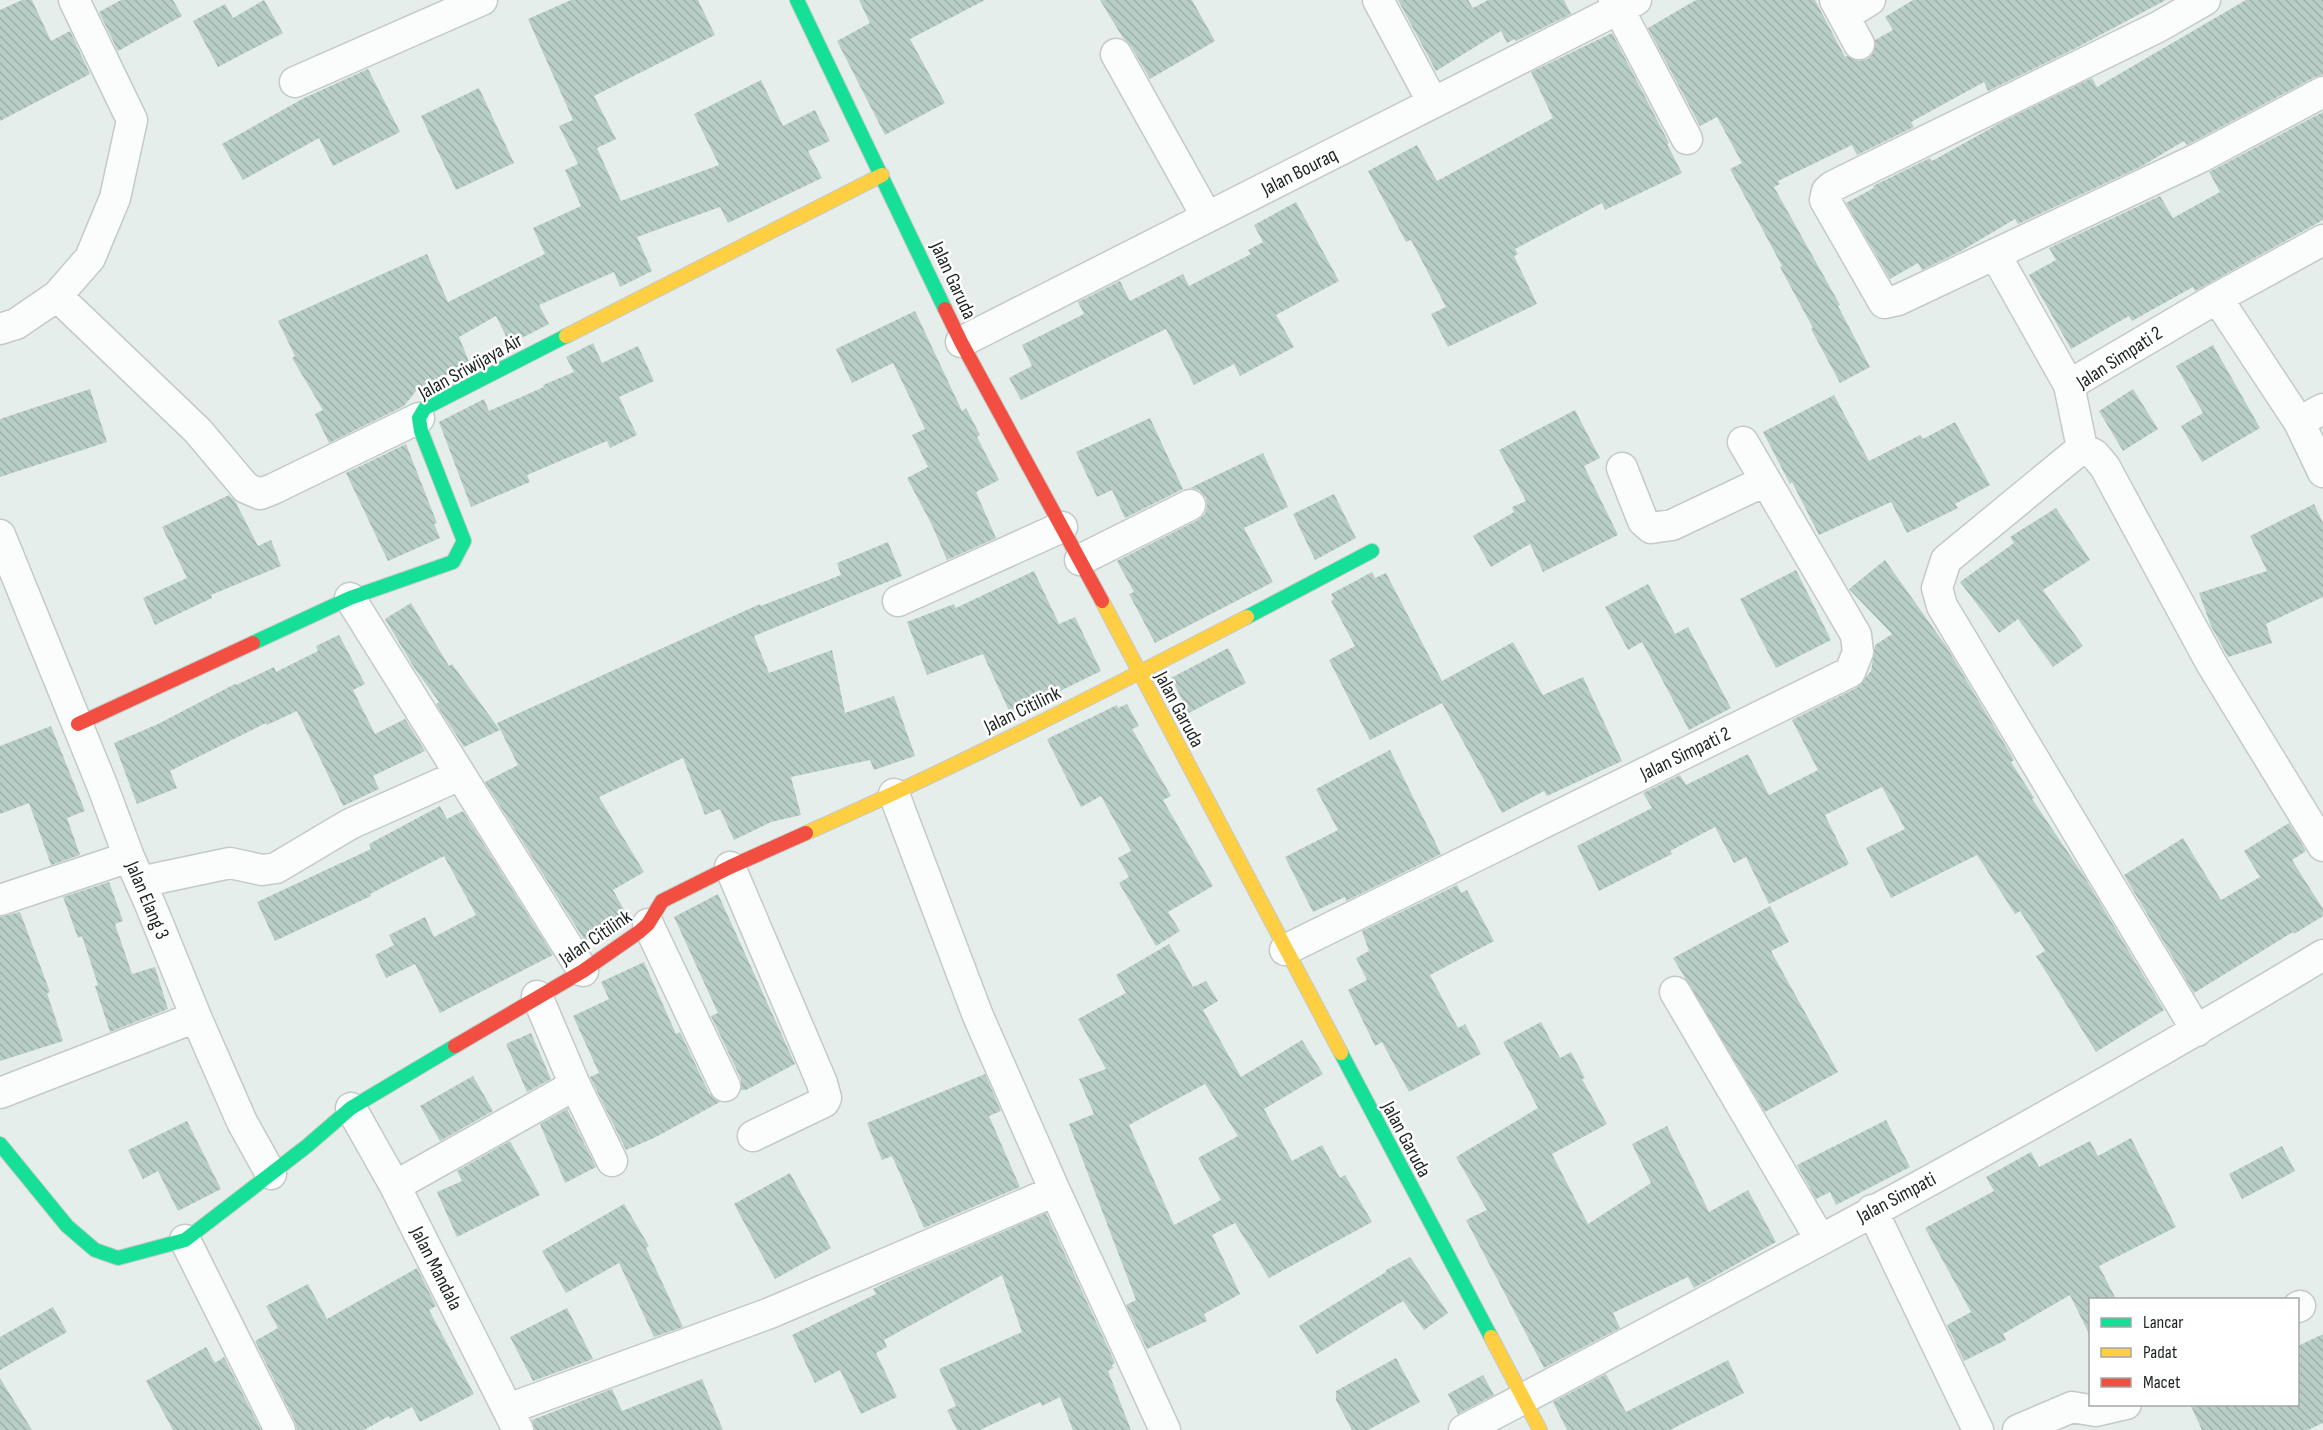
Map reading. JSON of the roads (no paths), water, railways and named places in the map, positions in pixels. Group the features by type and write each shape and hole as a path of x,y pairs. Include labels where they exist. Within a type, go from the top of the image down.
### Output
{"street":[{"path":"0,330 16,324 57,296 90,258 115,198 132,120 74,0"},
{"path":"295,82 482,0"},
{"name":"Jalan Garuda","path":"797,0 961,342 1080,560 1540,1430"},
{"path":"1378,0 1433,103"},
{"path":"1859,44 1839,8 1870,0"},
{"path":"2205,0 2158,27 1833,186 1827,192 1826,200 1884,303 1898,300 2199,158 2323,92"},
{"path":"1623,3 1687,139"},
{"name":"Jalan Bouraq","path":"961,342 1433,103 1623,3"},
{"path":"1116,54 1207,218"},
{"name":"Jalan Sriwijaya Air","path":"78,724 350,598 453,562 464,541 421,430 419,418 425,408 882,175"},
{"name":"Jalan Simpati 2","path":"2082,448 2069,385 2217,298 2323,240"},
{"path":"1995,254 2069,385"},
{"path":"57,296 198,431 246,488 260,494 419,418"},
{"path":"2217,298 2311,415 2323,472"},
{"name":"Jalan Simpati 2","path":"1285,950 1850,672 1858,652 1856,635 1743,442"},
{"path":"2197,1031 1941,606 1937,588 1946,560 2082,448 2094,455 2105,467 2211,663 2323,846"},
{"path":"1622,468 1643,521 1651,528 1672,525 1765,481"},
{"path":"1080,560 1190,505"},
{"path":"898,601 1062,527"},
{"name":"Jalan Elang 3","path":"0,535 196,1017 242,1122 271,1174"},
{"name":"Jalan Citilink","path":"0,1144 67,1226 95,1251 118,1258 185,1240 271,1174 351,1108 537,996 583,971 648,924 662,901 730,867 894,794 1139,673 1372,551"},
{"path":"350,598 583,971"},
{"path":"0,900 135,869 230,863 262,870 276,868 350,824 460,775"},
{"path":"894,794 978,1016 1055,1191 1165,1430"},
{"path":"730,867 822,1083 826,1098 824,1102 753,1136"},
{"path":"648,924 725,1086"},
{"name":"Jalan Simpati","path":"1464,1430 2059,1110 2323,955"},
{"path":"1675,992 1820,1239"},
{"path":"537,996 575,1085 612,1161"},
{"path":"0,1093 196,1017"},
{"path":"395,1186 575,1085"},
{"name":"Jalan Mandala","path":"351,1108 395,1186 513,1420"},
{"path":"513,1420 1055,1191"},
{"path":"1872,1210 1978,1430"},
{"path":"185,1240 280,1430"},
{"path":"2018,1430 2072,1407 2096,1411 2117,1406"}]}
